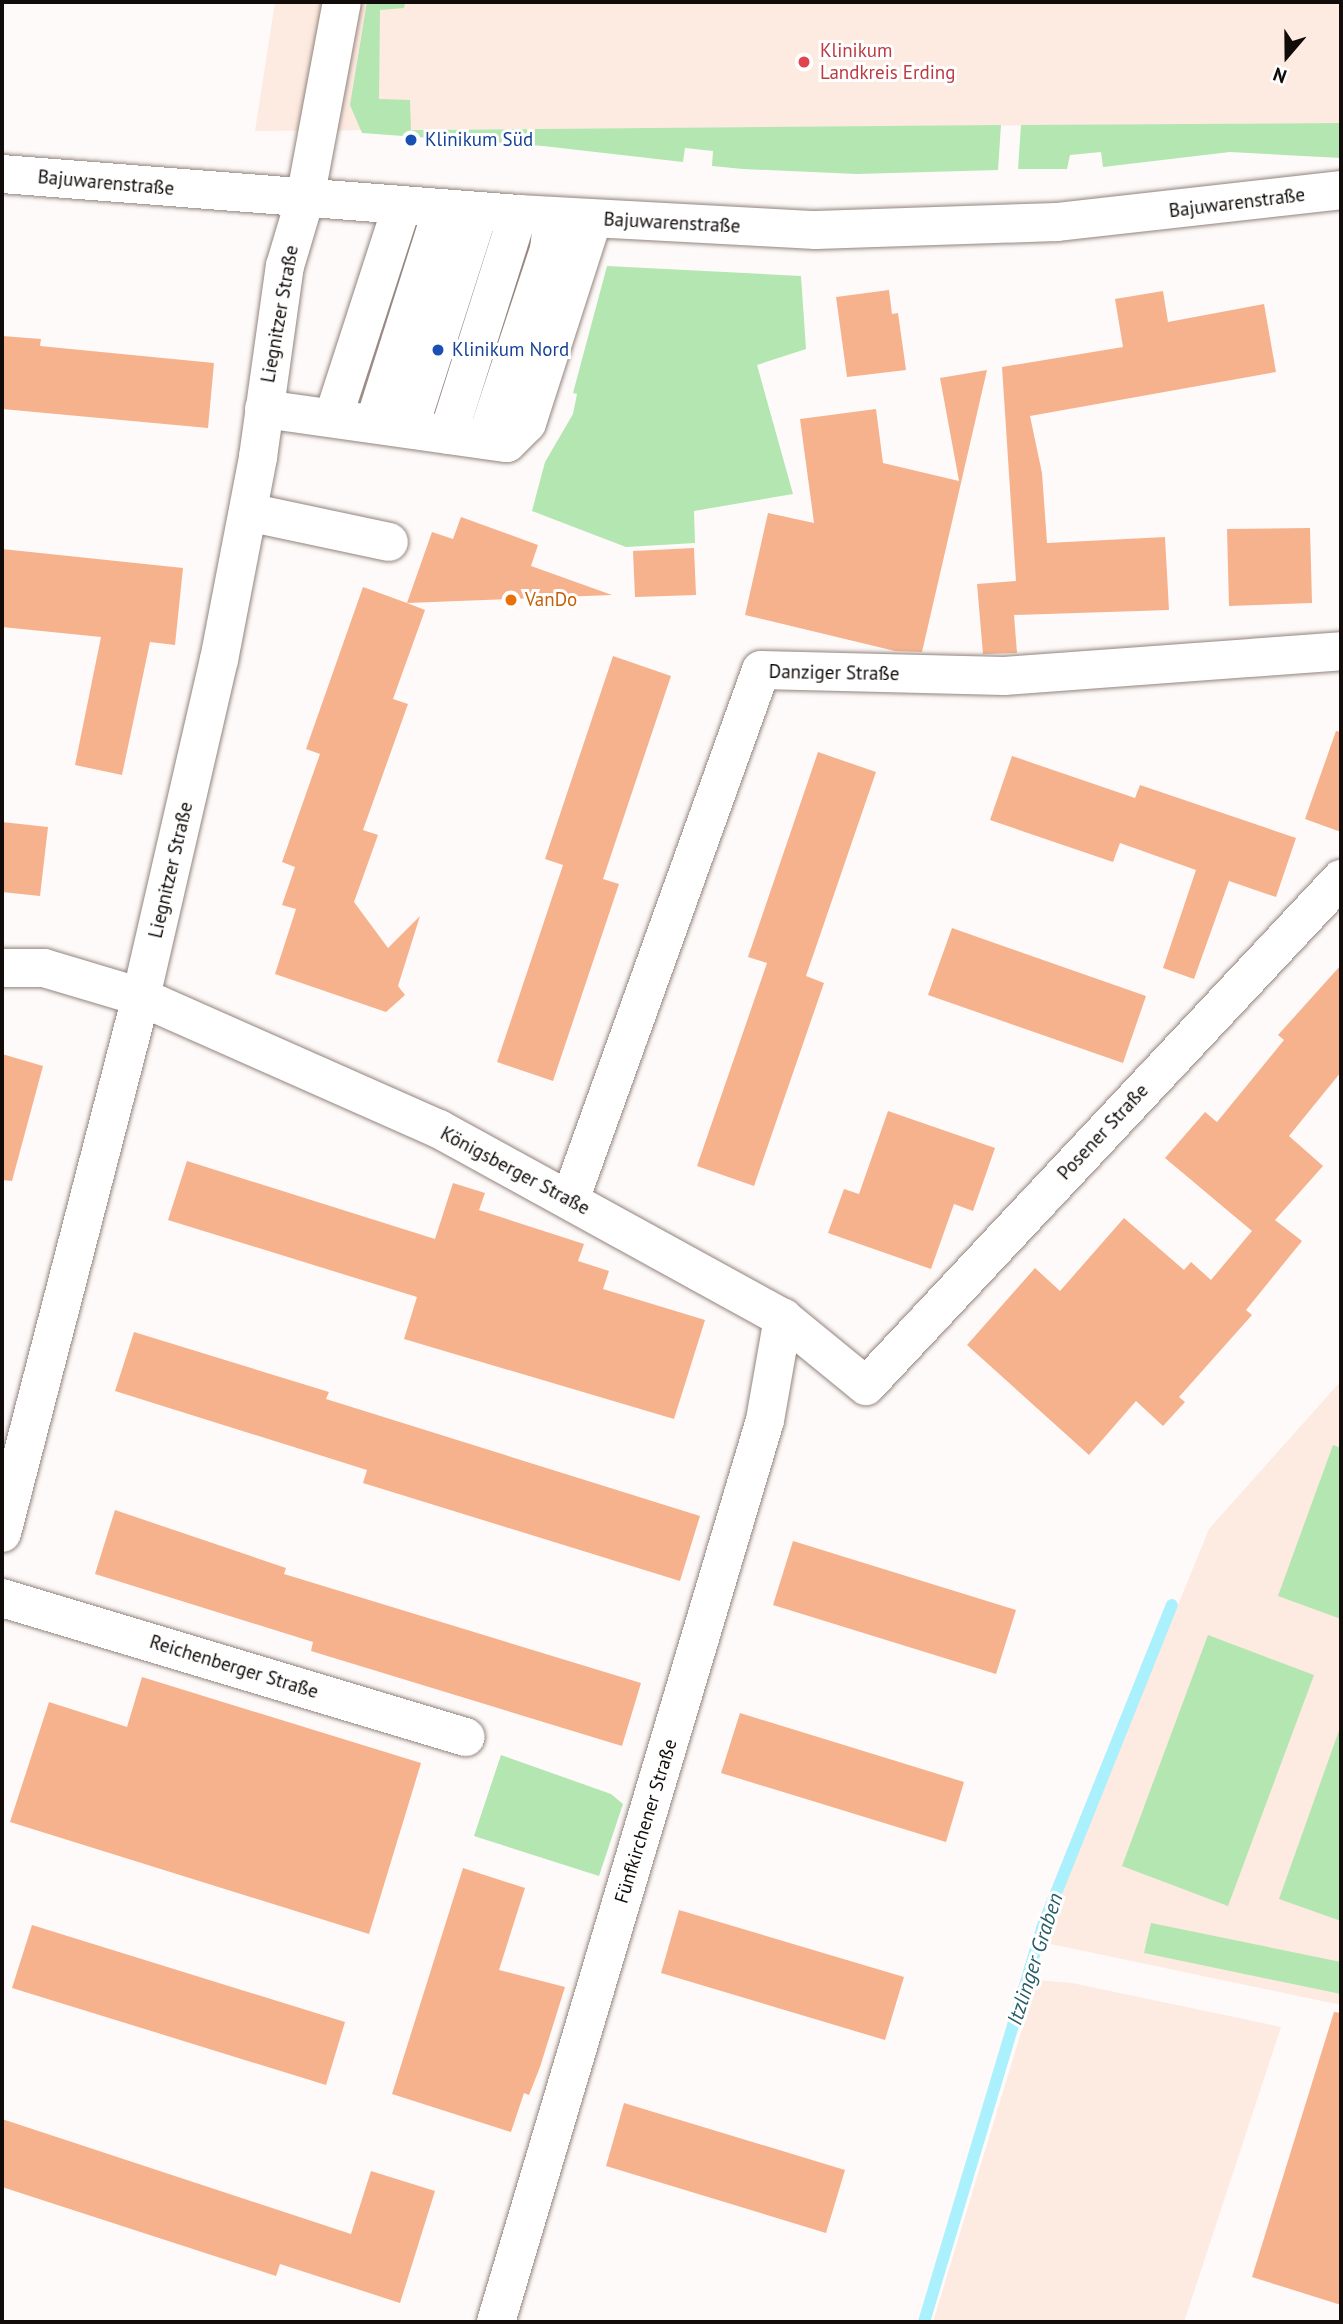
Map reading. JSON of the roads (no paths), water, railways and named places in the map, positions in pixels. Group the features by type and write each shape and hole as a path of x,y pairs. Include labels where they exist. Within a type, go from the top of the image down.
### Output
{"street":[{"name":"Liegnitzer Straße","path":"2,1533 141,996 219,660 248,512 285,266 305,199 342,2"},
{"name":"Bajuwarenstraße","path":"2,174 305,199 750,228 916,228 1057,222 1341,190"},
{"path":"322,417 389,205"},
{"path":"392,427 460,210"},
{"path":"486,440 549,248 536,215"},
{"path":"448,435 536,215"},
{"path":"264,409 507,443 527,423 593,219"},
{"path":"248,512 389,542"},
{"name":"Danziger Straße","path":"570,1200 761,670 1004,676 1341,651"},
{"name":"Posener Straße","path":"866,1386 1341,879"},
{"name":"Königsberger Straße","path":"2,968 44,968 141,996 439,1129 783,1318 866,1386"},
{"name":"Fünfkirchener Straße","path":"496,2322 765,1420 783,1318"},
{"name":"Reichenberger Straße","path":"2,1598 466,1737"}],"waterway":[{"name":"Itzlinger Graben","path":"924,2322 1042,1928 1172,1605"}],"place":[{"name":"Klinikum Landkreis Erding","path":"804,62"},
{"name":"Klinikum Süd","path":"411,140"},
{"name":"Klinikum Nord","path":"438,350"},
{"name":"VanDo","path":"511,600"}]}
